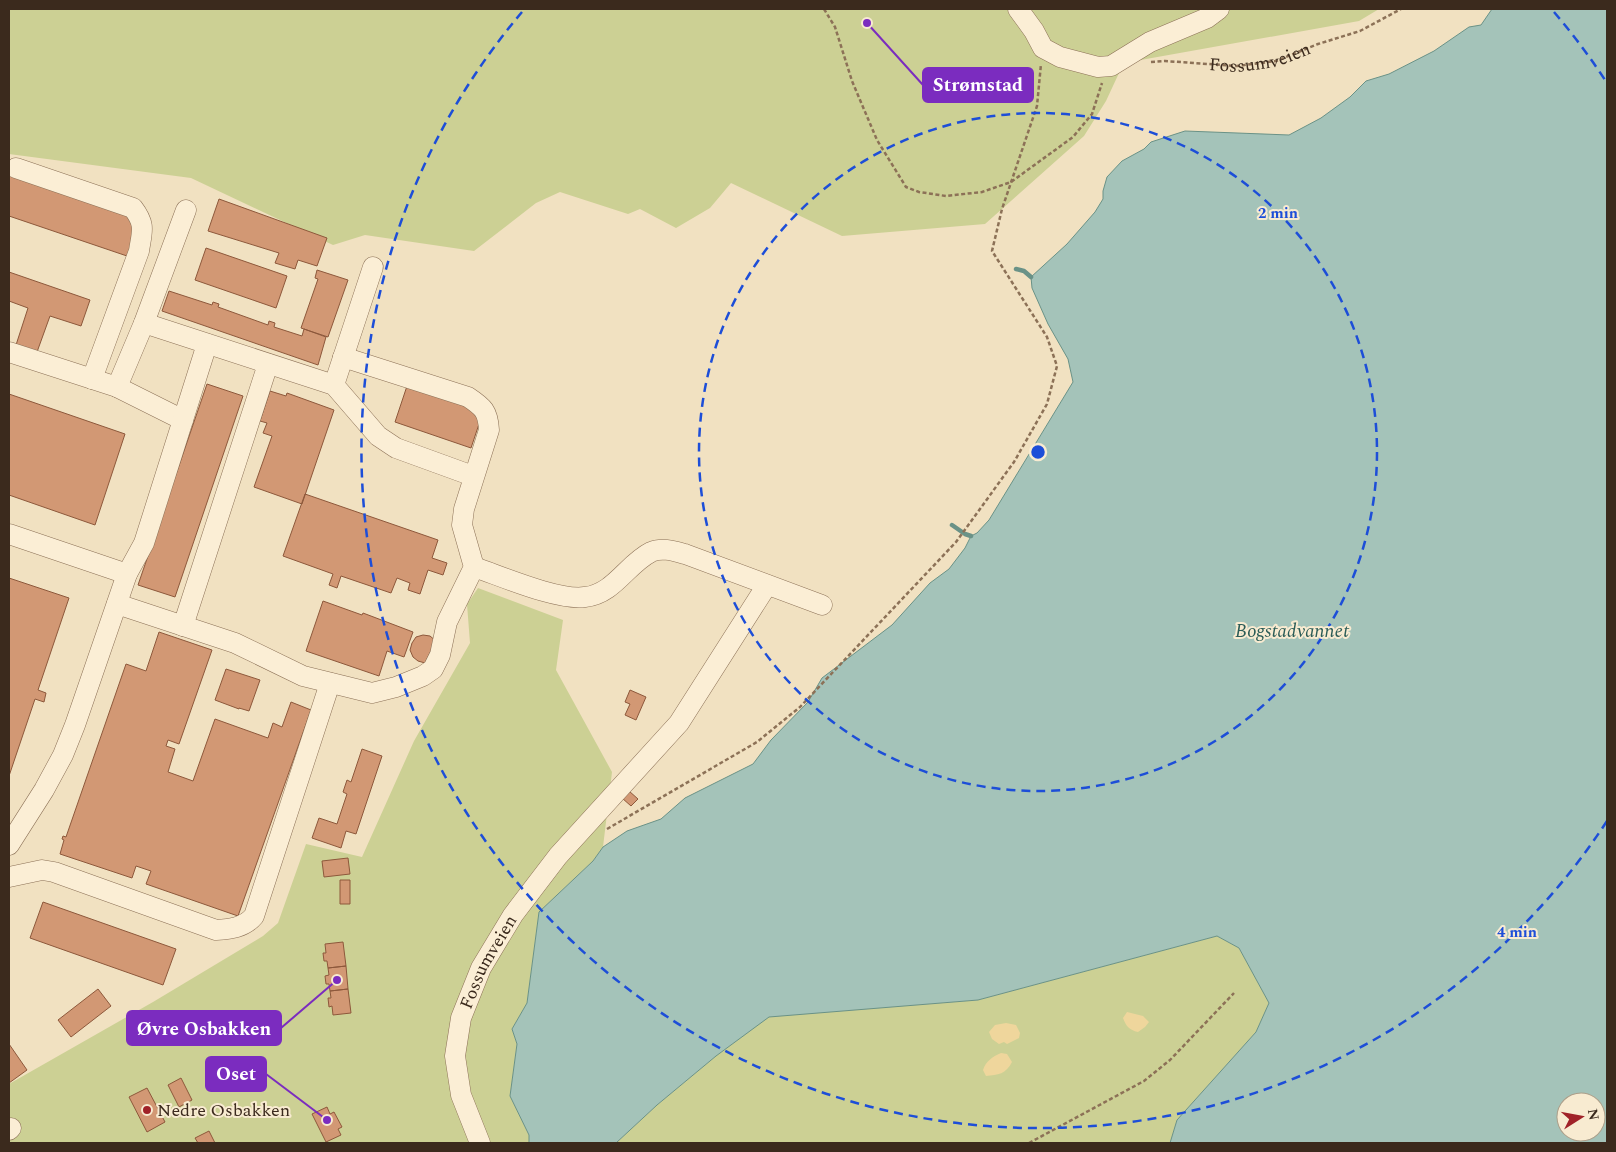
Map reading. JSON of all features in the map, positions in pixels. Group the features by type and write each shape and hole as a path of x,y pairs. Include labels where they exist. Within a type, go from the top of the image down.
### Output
{"street":[{"path":"1018,9 1034,31 1043,48 1060,57 1098,67 1111,66 1150,42 1207,18 1219,9"},
{"path":"16,168 133,208 141,219 142,231 139,250 92,378"},
{"path":"117,387 144,324 186,210"},
{"path":"334,386 373,267"},
{"path":"144,324 334,386 378,436 396,448 473,476"},
{"path":"9,845 44,790 63,755 127,574 144,543 207,344"},
{"path":"9,352 117,387 183,420"},
{"path":"117,604 235,643 303,676 372,694 423,676 433,669 440,654 447,622 474,567 462,525 464,509 473,476 489,430 488,418 482,406 468,397 343,357"},
{"path":"183,626 268,364"},
{"path":"9,534 127,574"},
{"path":"474,567 549,592 573,598 586,597 606,590 652,552 668,550 685,554 822,604"},
{"name":"Fossumveien","path":"480,1143 461,1095 455,1056 461,1018 481,968 513,914 558,856 679,723 767,585"},
{"path":"9,877 42,870 54,872 216,930 230,929 249,922 254,916 330,683"}],"path":[{"path":"824,9 835,27 852,82 877,140 906,187 919,192 946,196 982,192 1010,182 1073,137 1092,114 1103,79 1111,66"},
{"name":"Fossumveien","path":"1147,62 1165,61 1237,66 1276,61 1318,44 1360,31 1400,9"},
{"path":"601,832 757,742 800,707 956,542 1014,462 1047,404 1057,366 1047,338 992,251 1010,182 1037,106 1043,48"},
{"path":"1030,1143 1144,1081 1170,1060 1234,994"}],"green space":[{"path":"9,9 1379,9 1359,21 1135,61 1119,73 1106,101 1084,136 985,224 842,236 731,183 710,208 676,228 640,209 628,214 560,192 536,203 474,251 365,235 333,245 191,178 9,154"},
{"path":"478,588 563,620 556,670 612,772 603,847 593,861 539,912 527,1003 512,1029 517,1044 510,1096 529,1135 529,1143 9,1143 9,1084 153,1002 263,936 278,923 306,844 362,857 414,741 470,643 467,604"},
{"path":"1217,936 1239,948 1269,1003 1256,1032 1177,1120 1170,1143 616,1143 657,1105 716,1056 769,1016 978,1000"}],"sand":[{"path":"1127,1012 1143,1016 1149,1022 1138,1032 1132,1030 1123,1018"},
{"path":"1006,1023 1016,1025 1020,1033 1019,1038 1007,1044 1004,1042 999,1044 992,1039 989,1032 995,1025"},
{"path":"1001,1053 1007,1054 1012,1062 1010,1066 1001,1073 986,1076 983,1070 986,1064"}],"water":[{"name":"Bogstadvannet","path":"1492,9 1607,9 1607,1143 1170,1143 1177,1120 1256,1032 1269,1003 1239,948 1217,936 978,1000 769,1017 716,1056 657,1105 616,1143 529,1143 529,1135 510,1096 517,1044 512,1029 527,1003 539,912 593,861 603,847 627,831 661,819 685,798 753,764 771,740 808,702 822,678 892,625 930,583 949,569 965,548 971,536 977,533 989,520 1073,382 1068,359 1048,324 1032,288 1031,277 1067,244 1095,212 1103,199 1107,177 1122,161 1144,149 1151,142 1185,131 1289,135 1321,118 1350,97 1366,81 1389,74 1434,51 1469,27 1481,25"}],"building":[{"path":"9,175 140,220 127,256 9,216"},
{"path":"219,199 327,238 317,266 298,260 295,269 275,263 279,253 208,231"},
{"path":"206,248 287,276 276,308 195,280"},
{"path":"317,270 348,280 328,337 301,328 318,279 315,278"},
{"path":"9,272 90,300 81,326 50,316 37,352 16,345 28,308 9,301"},
{"path":"169,291 212,305 213,302 219,304 218,307 268,325 269,321 275,323 274,327 302,336 304,329 326,337 318,365 162,311"},
{"path":"207,384 243,396 175,597 138,585"},
{"path":"407,386 483,412 471,448 395,422"},
{"path":"270,391 286,396 287,393 334,410 302,504 254,487 272,436 263,433 267,423 260,421"},
{"path":"9,394 125,434 95,525 9,495"},
{"path":"305,494 438,540 432,558 447,563 443,575 428,570 420,594 408,590 410,583 397,578 391,593 341,576 337,588 329,585 333,574 283,556"},
{"path":"9,578 69,598 38,690 46,693 44,702 35,699 9,776"},
{"path":"323,601 362,615 363,613 413,632 404,657 387,651 379,676 306,651"},
{"path":"159,632 212,650 179,744 168,740 166,746 175,749 168,772 193,781 215,719 268,738 273,723 282,727 291,702 311,710 238,916 146,884 151,871 136,866 132,878 60,854 64,840 62,839 63,836 66,837 126,664 146,671"},
{"path":"430,636 436,641 425,663 413,657 410,650 416,637"},
{"path":"226,669 260,680 249,711 215,700"},
{"path":"630,690 646,697 636,720 625,715 630,704 625,702"},
{"path":"362,749 382,756 356,834 346,831 341,848 312,838 319,818 337,824 347,794 343,792 347,780 351,782"},
{"path":"629,791 638,799 631,806 622,798"},
{"path":"348,858 350,874 324,877 322,861"},
{"path":"340,880 350,880 350,904 340,904"},
{"path":"43,902 176,949 163,985 30,938"},
{"path":"343,942 346,966 328,968 327,961 324,961 323,953 326,953 325,944"},
{"path":"346,966 348,989 330,991 329,984 326,984 325,976 329,975 328,968"},
{"path":"98,989 111,1006 71,1037 58,1020"},
{"path":"348,989 351,1013 333,1015 332,1006 329,1007 328,998 331,998 330,991"},
{"path":"9,1044 27,1070 9,1083"},
{"path":"181,1078 192,1100 179,1107 168,1085"},
{"name":"Nedre Osbakken","path":"147,1088 165,1122 147,1132 129,1097"},
{"path":"327,1107 330,1114 334,1112 342,1127 338,1129 341,1135 326,1142 312,1114"},
{"path":"209,1131 215,1143 198,1143 195,1138"}],"waterway":[{"path":"1016,269 1024,271 1031,277"},
{"path":"952,525 971,536"}],"place":[{"name":"Strømstad","path":"867,23"},
{"name":"Øvre Osbakken","path":"337,980"},
{"name":"Nedre Osbakken","path":"147,1110"},
{"name":"Oset","path":"327,1120"}]}
